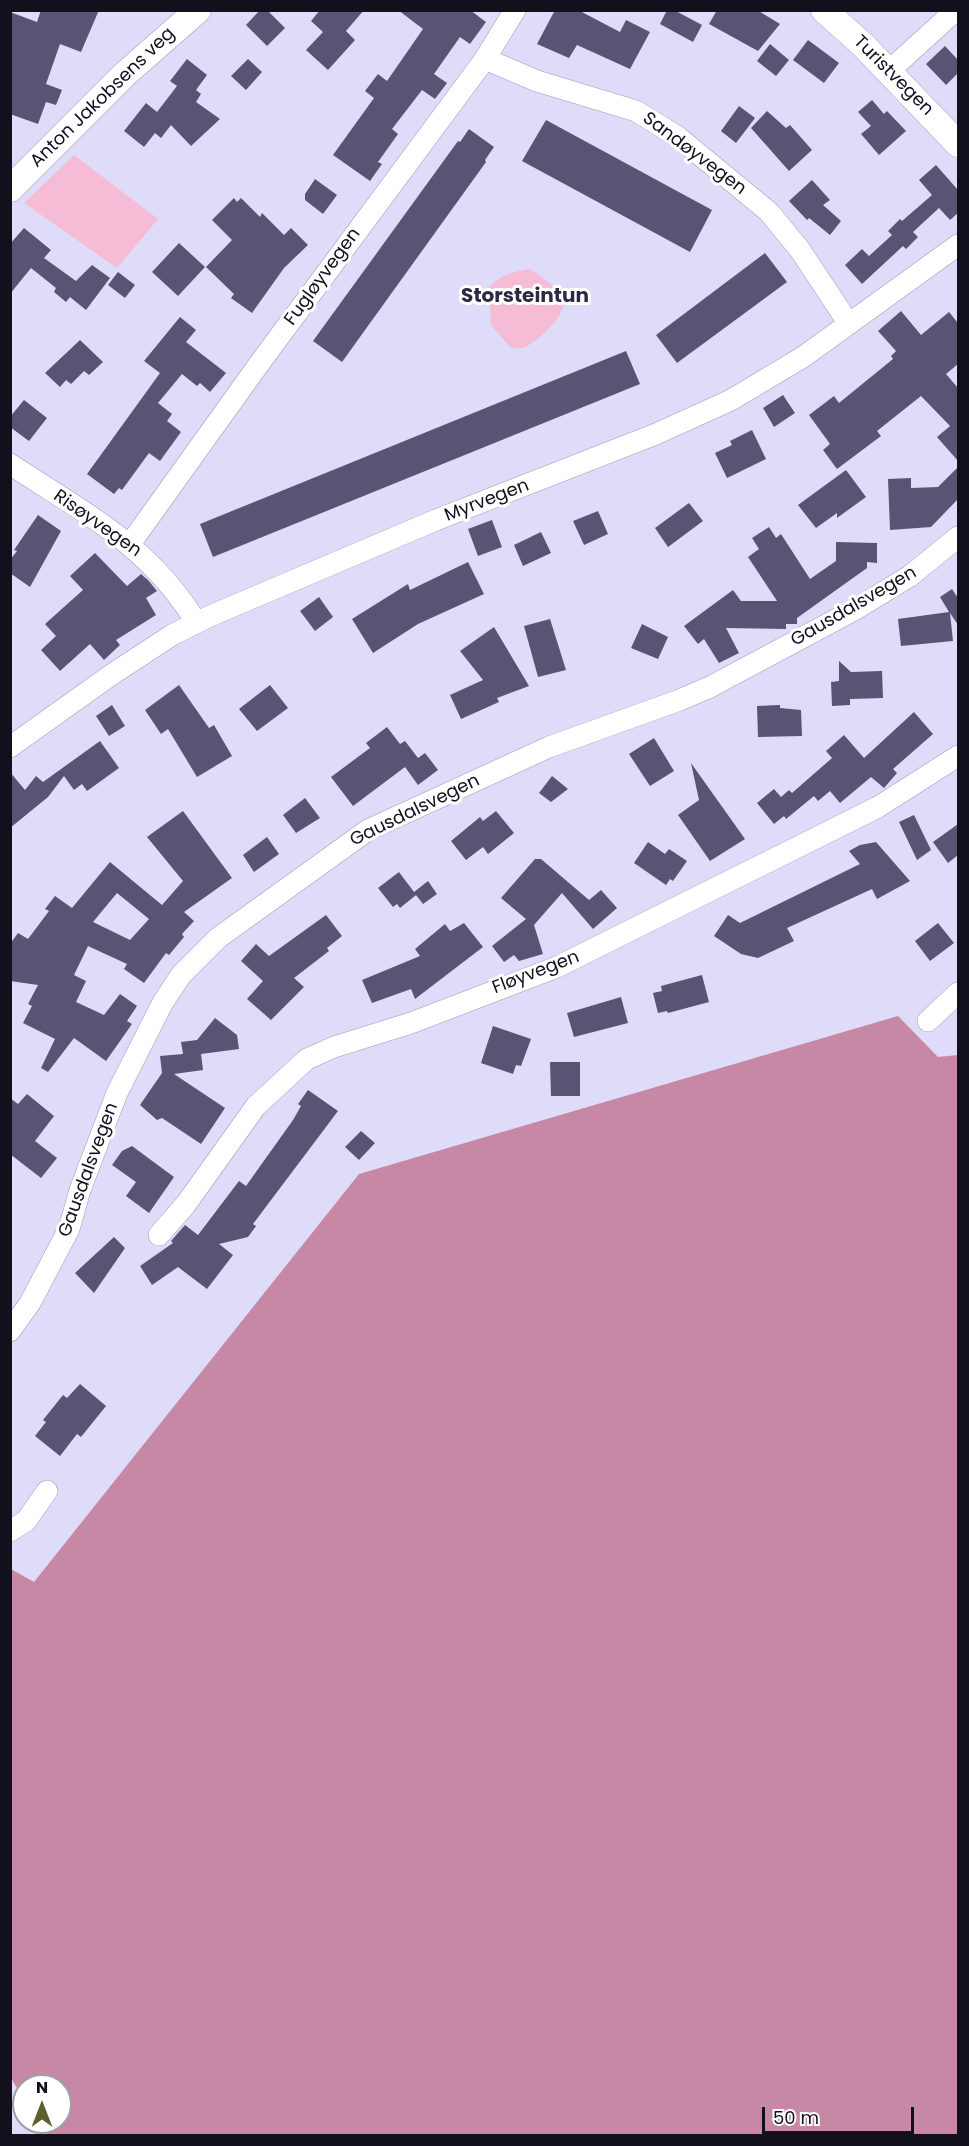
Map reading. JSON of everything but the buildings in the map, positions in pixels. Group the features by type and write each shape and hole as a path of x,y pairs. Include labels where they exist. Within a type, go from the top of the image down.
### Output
{"street":[{"name":"Anton Jakobsens veg","path":"10,189 124,75 198,10"},
{"name":"Fugløyvegen","path":"130,544 259,364 485,58 515,10"},
{"name":"Turistvegen","path":"824,10 889,71 958,144"},
{"path":"889,71 956,10"},
{"name":"Sandøyvegen","path":"485,58 537,81 636,111 678,137 769,212 805,256 849,324"},
{"name":"Myrvegen","path":"10,747 111,675 196,622 436,520 674,427 760,385 849,324 958,244"},
{"name":"Risøyvegen","path":"10,464 130,544 157,569 196,622"},
{"name":"Gausdalsvegen","path":"10,1331 30,1303 69,1229 80,1190 117,1093 162,1004 181,975 218,938 368,830 549,747 678,701 710,687 901,582 922,568 958,537"},
{"name":"Fløyvegen","path":"159,1235 186,1204 256,1106 307,1059 334,1047 411,1023 567,962 878,807 958,756"},
{"path":"928,1021 958,993"},
{"path":"10,1531 26,1521 47,1491"}],"shaded area":[{"path":"74,155 158,219 117,268 24,203"},
{"path":"530,269 554,287 561,297 563,308 555,321 536,340 523,348 511,348 491,325 489,287 508,274"},
{"path":"898,1016 938,1057 958,1055 958,2135 47,2135 72,2134 72,2074 12,2074 12,2080 11,1569 34,1582 359,1174"}],"district":[{"name":"Storsteintun","path":"525,297"}]}
